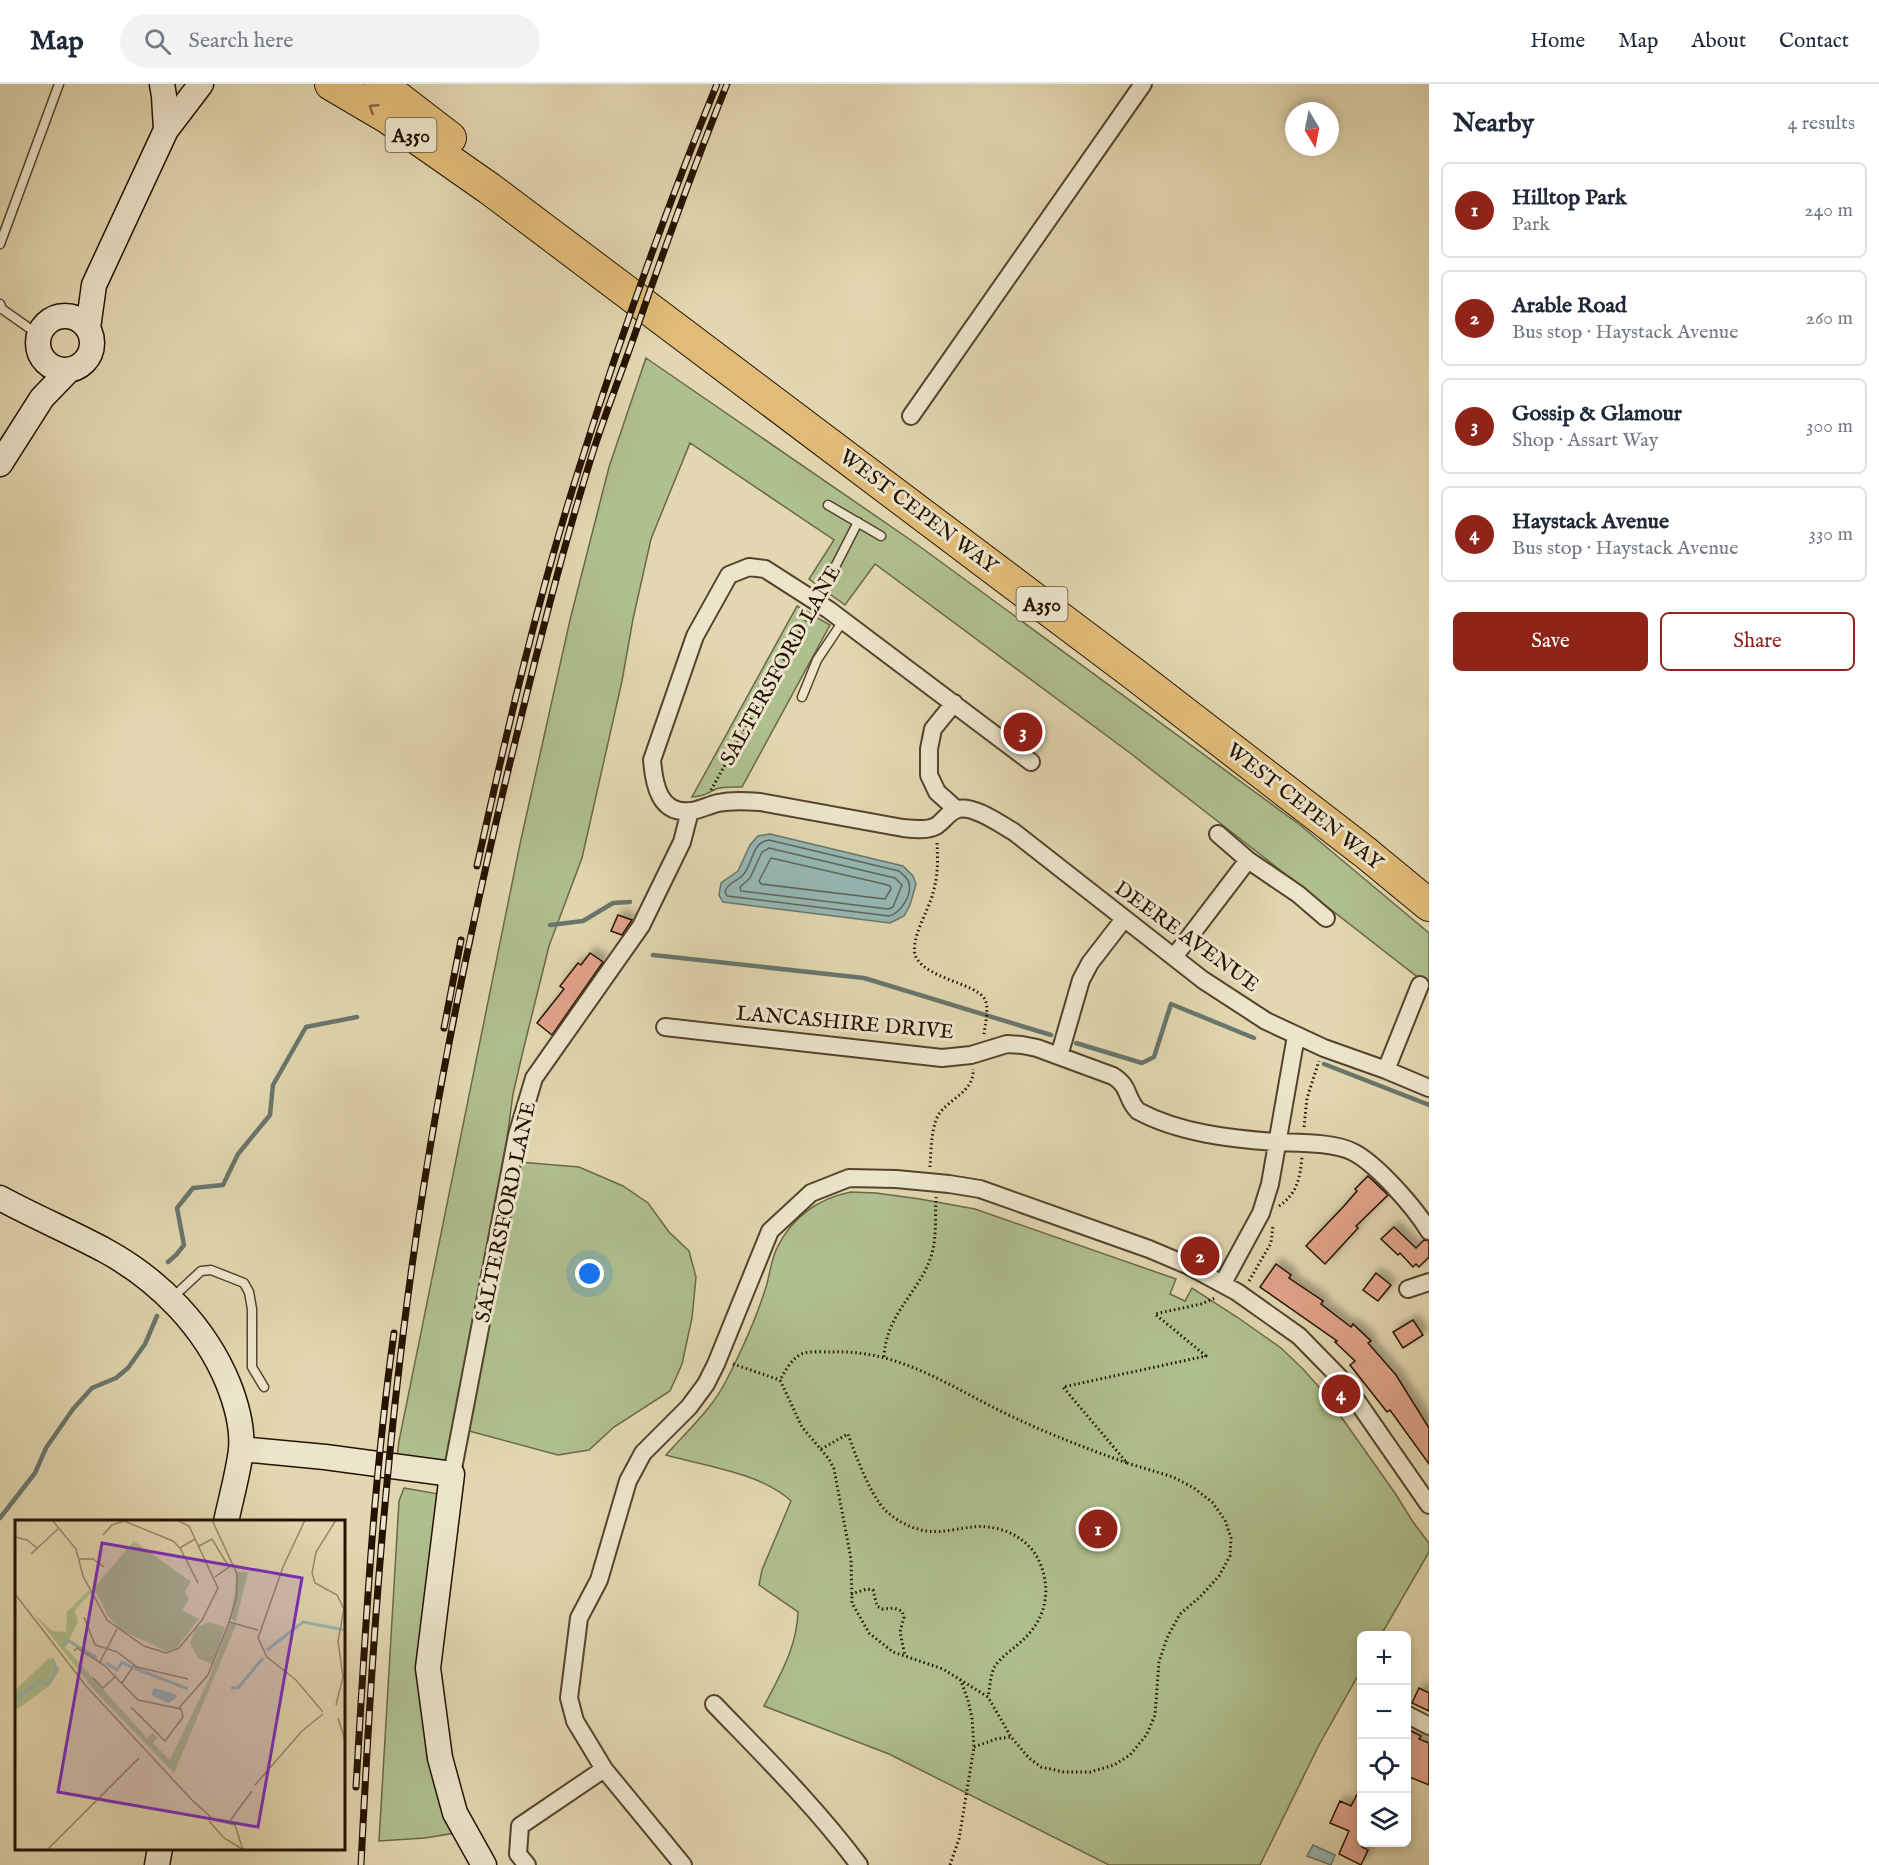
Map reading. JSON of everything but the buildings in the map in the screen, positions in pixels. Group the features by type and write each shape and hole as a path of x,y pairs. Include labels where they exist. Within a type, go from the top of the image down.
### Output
{"highway":[{"name":"WEST CEPEN WAY","path":"331,84 387,117 490,189 1125,666 1429,904"},
{"name":"WEST CEPEN WAY","path":"380,84 450,137 490,189"}],"main road":[{"path":"162,84 166,130"},
{"path":"94,285 61,316 47,322 39,335 39,351 58,367 83,364 91,351 92,343 88,328 94,285 166,130 201,84"},
{"path":"61,316 76,318 88,328"},
{"path":"0,465 42,398 58,367"},
{"path":"0,1198 108,1252 143,1275 172,1299 202,1336 222,1368 239,1423 241,1449 226,1520"},
{"path":"241,1449 325,1457 452,1474"},
{"name":"SALTERSFORD LANE","path":"452,1474 428,1668 440,1758 455,1813 484,1865"},
{"path":"157,1865 160,1850"}],"street":[{"path":"911,416 1143,84"},
{"path":"954,704 933,729 929,748 929,775 937,792 956,809 936,826 922,829 903,828 740,800 717,803 697,810 677,811 668,807 657,793 652,760 695,636 729,575 742,568 765,569 817,602 843,621 954,704 1031,762"},
{"name":"DEERE AVENUE","path":"956,809 965,808 990,817 1014,832 1203,980 1266,1021 1296,1036 1429,1088"},
{"name":"SALTERSFORD LANE","path":"452,1474 517,1135 534,1078 641,926 697,810"},
{"path":"1218,834 1248,860 1298,894 1326,918"},
{"path":"1174,957 1248,860"},
{"path":"1059,1056 1081,980 1090,963 1124,919"},
{"path":"1386,1070 1420,985"},
{"name":"LANCASHIRE DRIVE","path":"665,1027 942,1058 971,1055 1007,1044 1037,1048 1113,1076 1123,1082 1133,1106 1145,1115 1220,1137 1338,1148 1353,1152 1375,1168 1406,1200 1429,1231"},
{"path":"1220,1290 1261,1214 1270,1184 1296,1036"},
{"path":"683,1865 604,1769 575,1721 569,1698 579,1618 599,1580 628,1480 643,1453 689,1407 706,1384 718,1361 770,1232 812,1193 849,1178 932,1182 980,1190 1014,1200 1187,1265 1220,1290 1299,1336 1329,1365 1343,1381 1429,1505"},
{"path":"1408,1289 1429,1282"},
{"path":"714,1704 775,1768 859,1865"},
{"path":"1411,1716 1429,1726"},
{"path":"527,1865 518,1854 520,1826 604,1769"}],"lane":[{"path":"0,244 58,84"},
{"path":"0,304 2,309 39,335"},
{"path":"828,505 881,536"},
{"name":"SALTERSFORD LANE","path":"817,602 858,522"},
{"path":"802,697 817,660 843,621"},
{"path":"172,1299 201,1271 211,1270 244,1283 249,1293 252,1309 252,1367 264,1387"}],"path":[{"name":"SALTERSFORD LANE","path":"697,810 817,602"},
{"path":"936,826 938,869 933,894 913,948 917,959 932,972 985,998 987,1005 985,1026"},
{"path":"884,1357 889,1329 899,1309 919,1282 931,1256 935,1234 932,1182 933,1134 936,1119 946,1106 970,1084 973,1073 971,1055"},
{"path":"1127,1463 1063,1387 1206,1356 1155,1314 1201,1304 1220,1290"},
{"path":"718,1361 780,1380 802,1427 810,1439 830,1459 839,1492 851,1558 852,1603 869,1633 893,1652 943,1669 988,1697 1011,1737 1029,1758 1041,1767 1064,1772 1090,1772 1114,1765 1130,1755 1147,1734 1155,1715 1159,1662 1167,1638 1180,1614 1219,1576 1230,1557 1231,1538 1225,1520 1212,1502 1194,1488 1173,1477 1074,1445 993,1408 927,1373 884,1357 854,1351 803,1353 791,1362 780,1380"},
{"path":"821,1449 848,1434 872,1492 884,1509 897,1520 919,1530 939,1532 975,1526 1007,1531 1029,1544 1040,1563 1047,1593 1044,1611 1035,1628 994,1668 988,1697"},
{"path":"852,1594 867,1589 873,1590 877,1606 882,1609 894,1608 902,1611 904,1617 900,1639 905,1656"},
{"path":"950,1865 959,1839 974,1747 968,1700 959,1677"},
{"path":"974,1747 996,1739 1011,1737"}],"green space":[{"path":"646,358 915,543 1300,825 1429,933 1429,986 1130,753 875,564 845,605 809,579 834,540 690,443 651,539 582,858 549,946 523,1051 513,1094 504,1161 448,1464 397,1457 520,844 570,620 609,467"},
{"path":"797,606 830,625 742,787 719,788 692,797"},
{"path":"519,1162 579,1167 623,1186 648,1203 669,1232 689,1251 696,1277 692,1318 682,1364 670,1391 614,1427 589,1450 558,1455 469,1431"},
{"path":"851,1192 876,1193 975,1209 1176,1279 1170,1294 1185,1301 1192,1288 1281,1348 1303,1369 1325,1394 1429,1543 1429,1552 1383,1631 1357,1631 1357,1677 1319,1745 1260,1865 1109,1865 889,1754 764,1706 787,1660 797,1625 798,1612 759,1585 762,1570 791,1501 779,1491 749,1477 666,1455 706,1410 726,1381 753,1322 775,1253 783,1237 799,1218 817,1204"},
{"path":"404,1488 439,1494 430,1563 455,1833 425,1838 379,1841 399,1501"}],"water":[{"path":"770,834 903,866 913,876 916,884 904,916 890,923 723,902 719,895 721,883 738,871 750,845 758,836"},
{"path":"1313,1845 1335,1855 1331,1865 1307,1856"}],"waterway":[{"path":"550,925 583,921 613,903 630,902"},
{"path":"653,955 864,978 1051,1035"},
{"path":"1076,1043 1142,1063 1154,1057 1171,1004 1254,1038"},
{"path":"168,1262 184,1245 177,1208 193,1188 223,1185 238,1154 270,1115 273,1085 306,1027 357,1017"},
{"path":"1324,1064 1429,1105"},
{"path":"0,1518 35,1473 46,1448 73,1409 92,1388 116,1378 128,1368 145,1344 157,1316"}],"railway":[{"path":"477,866 525,661 566,509 646,270 717,84"},
{"path":"361,1865 369,1711 395,1405 423,1192 443,1072 467,953 527,695 557,574 580,495 603,422 670,234 727,84"},
{"path":"444,1028 461,940"},
{"path":"356,1787 375,1503 394,1333"}],"place":[{"name":"Gossip & Glamour","path":"1023,732"},
{"name":"Arable Road","path":"1200,1256"},
{"name":"Haystack Avenue","path":"1341,1394"},
{"name":"Hilltop Park","path":"1098,1529"}]}
